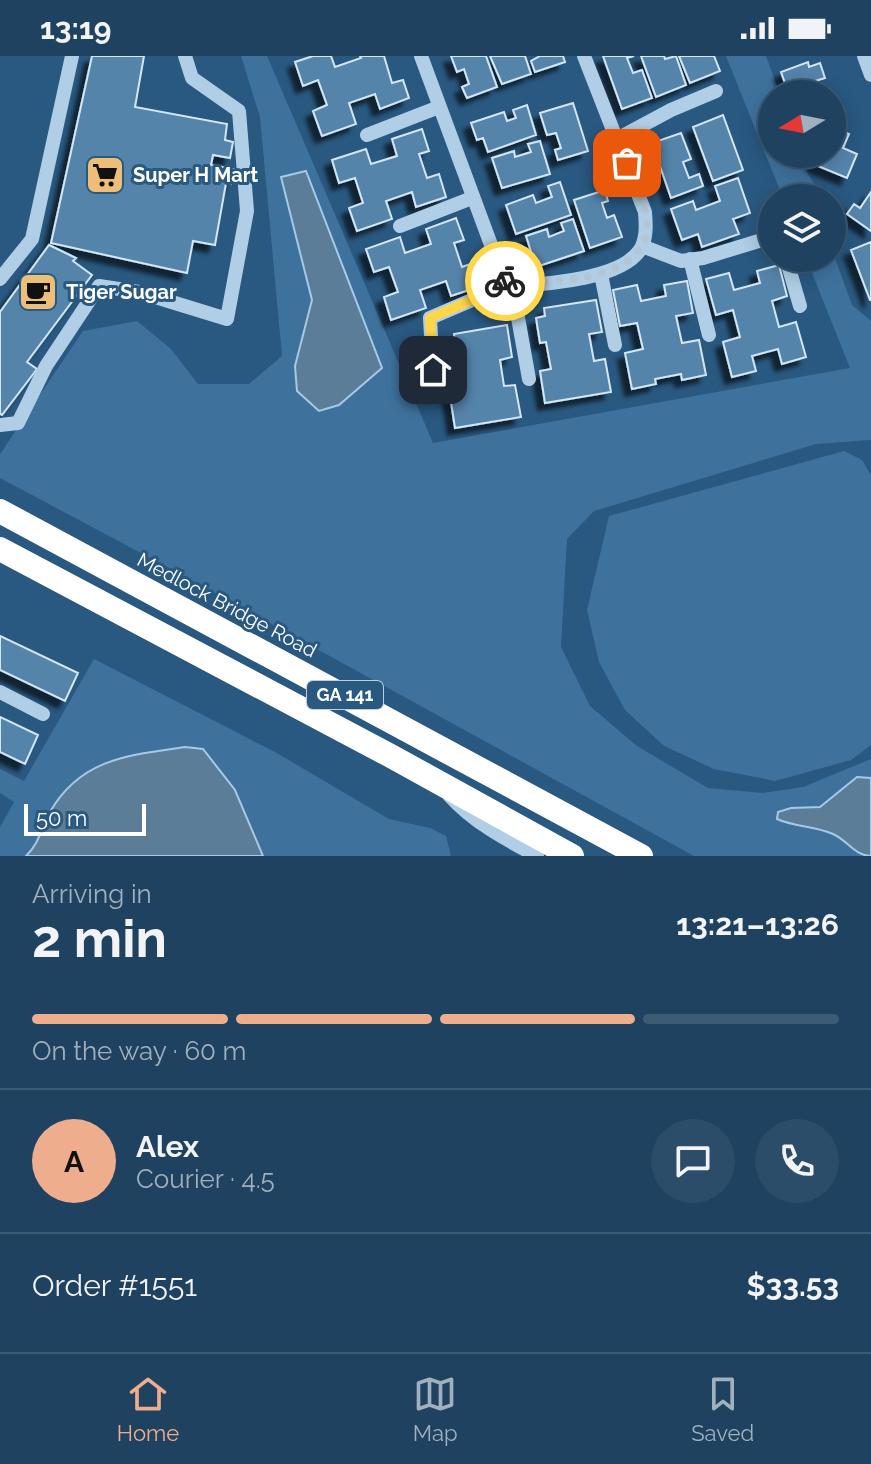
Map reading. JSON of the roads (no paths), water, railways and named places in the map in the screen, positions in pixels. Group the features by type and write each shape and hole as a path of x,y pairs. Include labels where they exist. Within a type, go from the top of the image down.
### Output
{"highway":[{"name":"Medlock Bridge Road","path":"0,511 641,856"},
{"name":"GA 141","path":"0,549 572,856"}],"street":[{"path":"0,279 32,239 72,56"},
{"path":"0,425 18,423 46,366 99,286 139,292 227,319 247,211 239,111 192,78 185,56"},
{"path":"421,56 500,269 514,281 529,379"},
{"path":"433,370 430,318 514,281 601,274 622,265 642,246 646,231 645,212 584,56"},
{"path":"864,56 871,75"},
{"path":"617,139 671,110 716,91"},
{"path":"367,135 439,107"},
{"path":"400,226 472,198"},
{"path":"642,246 681,261 758,241"},
{"path":"690,259 709,335"},
{"path":"790,272 800,306"},
{"path":"601,274 615,345"},
{"path":"0,692 43,714"},
{"path":"436,781 461,808 537,856"}],"place":[{"name":"Super H Mart","path":"105,175"},
{"name":"Tiger Sugar","path":"38,292"}]}
